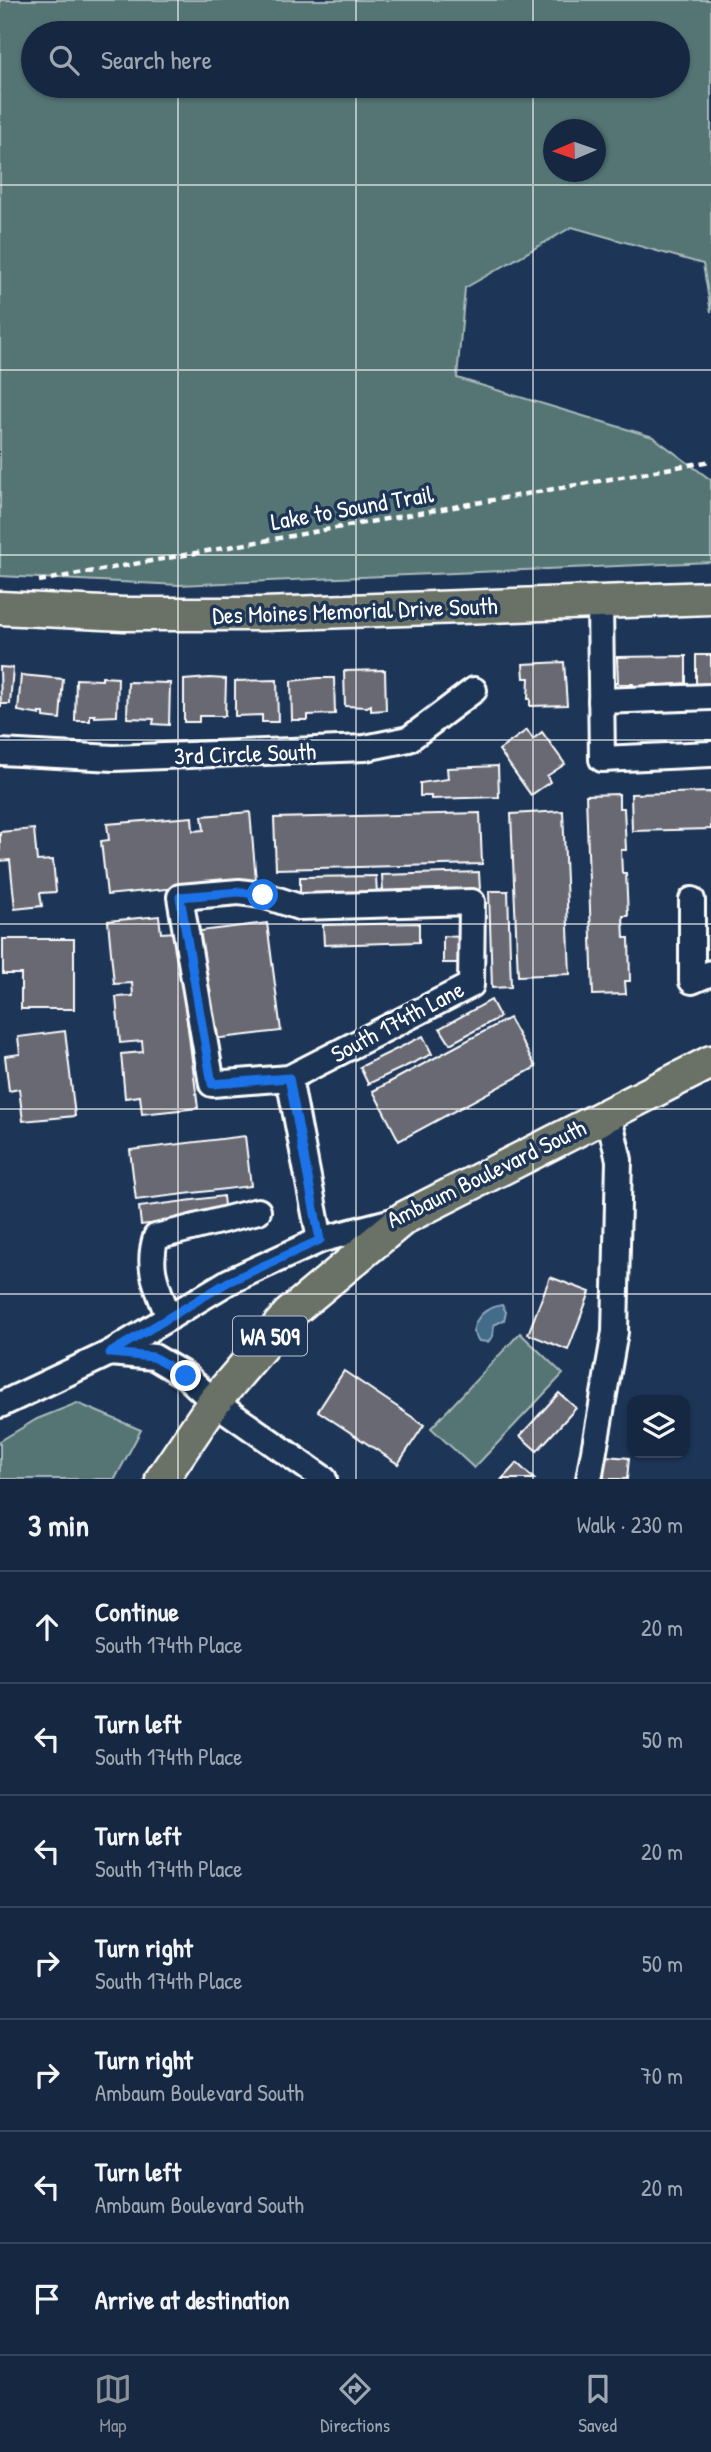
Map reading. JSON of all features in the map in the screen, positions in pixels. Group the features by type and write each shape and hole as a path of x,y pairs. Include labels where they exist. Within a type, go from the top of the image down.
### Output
{"main road":[{"name":"Des Moines Memorial Drive South","path":"0,608 124,614 263,614 711,598"},
{"name":"Ambaum Boulevard South","path":"404,1218 711,1062"},
{"name":"WA 509","path":"162,1479 214,1402 289,1314 404,1218"}],"street":[{"path":"600,602 601,759 711,754"},
{"name":"3rd Circle South","path":"0,752 114,758 365,748 409,739 474,690"},
{"path":"601,701 711,696"},
{"name":"South 174th Lane","path":"251,893 299,907 472,902 471,985 289,1078 212,1084 180,897 251,893"},
{"path":"692,900 692,981 711,973"},
{"path":"289,1078 320,1240"},
{"path":"589,1479 615,1332 619,1160 608,1113"},
{"path":"169,1318 151,1266 156,1237 258,1211"},
{"name":"Ambaum Boulevard South","path":"0,1405 110,1353 228,1282 320,1240 404,1218"},
{"path":"110,1353 153,1357 186,1376 214,1402 324,1479"}],"path":[{"name":"Lake to Sound Trail","path":"27,583 711,461"}],"green space":[{"path":"0,0 711,0 711,312 703,264 572,227 465,288 457,378 653,437 711,480 711,562 179,585 0,576"},
{"path":"520,1333 563,1374 474,1468 431,1428"},
{"path":"77,1403 141,1430 115,1479 0,1479 0,1441 37,1419"}],"water":[{"path":"502,1305 506,1312 504,1320 494,1325 493,1336 488,1342 479,1341 473,1332 479,1317 487,1310"}],"building":[{"path":"696,655 711,655 711,683 696,684"},
{"path":"686,656 686,683 634,687 633,684 618,684 617,657"},
{"path":"564,662 567,705 530,706 529,678 524,678 523,664"},
{"path":"0,667 13,668 10,704 1,704 1,707"},
{"path":"385,670 386,710 371,711 371,705 345,706 344,671"},
{"path":"21,675 63,679 60,719 44,717 44,713 39,713 40,715 18,711"},
{"path":"102,677 118,678 117,716 90,715 90,721 75,721 76,679 102,680"},
{"path":"334,678 335,714 308,715 308,720 292,720 291,681"},
{"path":"226,679 225,716 199,716 199,722 184,722 184,680"},
{"path":"277,680 278,722 262,722 262,715 235,716 235,681"},
{"path":"128,682 170,683 169,725 153,724 154,719 127,718"},
{"path":"527,730 533,739 542,732 565,764 547,776 550,782 531,795 499,750"},
{"path":"498,766 499,797 431,799 431,796 420,796 420,783 448,779 447,768"},
{"path":"711,792 711,829 632,831 631,794"},
{"path":"619,794 619,808 624,808 626,850 621,850 622,873 626,873 628,916 623,916 624,938 629,938 630,981 625,981 626,994 593,995 586,795"},
{"path":"563,811 570,974 518,976 511,814"},
{"path":"250,812 256,880 107,895 101,841 109,840 107,824 192,817 193,831 204,830 202,816"},
{"path":"480,813 482,864 276,869 274,818"},
{"path":"34,829 37,861 53,860 56,892 40,893 42,906 15,909 10,860 0,861 0,832"},
{"path":"479,872 480,890 383,893 382,875"},
{"path":"376,876 377,894 300,895 300,877"},
{"path":"489,891 508,891 511,987 492,988"},
{"path":"159,916 161,933 176,932 198,1108 142,1114 140,1096 125,1098 121,1054 143,1052 142,1041 120,1043 116,997 133,996 132,983 114,984 108,921"},
{"path":"267,923 281,1031 213,1039 200,931"},
{"path":"419,923 419,942 324,945 323,925"},
{"path":"443,936 461,937 461,963 443,963"},
{"path":"3,939 74,939 74,1009 21,1009 21,974 3,974"},
{"path":"491,1000 500,1017 450,1044 440,1028"},
{"path":"509,1018 536,1067 399,1141 373,1091"},
{"path":"65,1031 75,1116 23,1121 19,1089 9,1091 5,1056 20,1054 18,1037"},
{"path":"423,1036 432,1054 368,1084 360,1067"},
{"path":"245,1136 251,1186 136,1200 130,1150"},
{"path":"223,1196 225,1215 141,1225 139,1207"},
{"path":"550,1277 590,1292 568,1350 528,1334"},
{"path":"344,1371 424,1425 398,1464 318,1411"},
{"path":"559,1393 576,1408 537,1451 520,1436"},
{"path":"605,1456 629,1458 627,1479 604,1479"},
{"path":"517,1463 534,1479 502,1479"}],"route":[{"path":"186,1376 153,1357 110,1353 228,1282 320,1240 289,1078 212,1084 180,897 239,892 263,895"}]}
